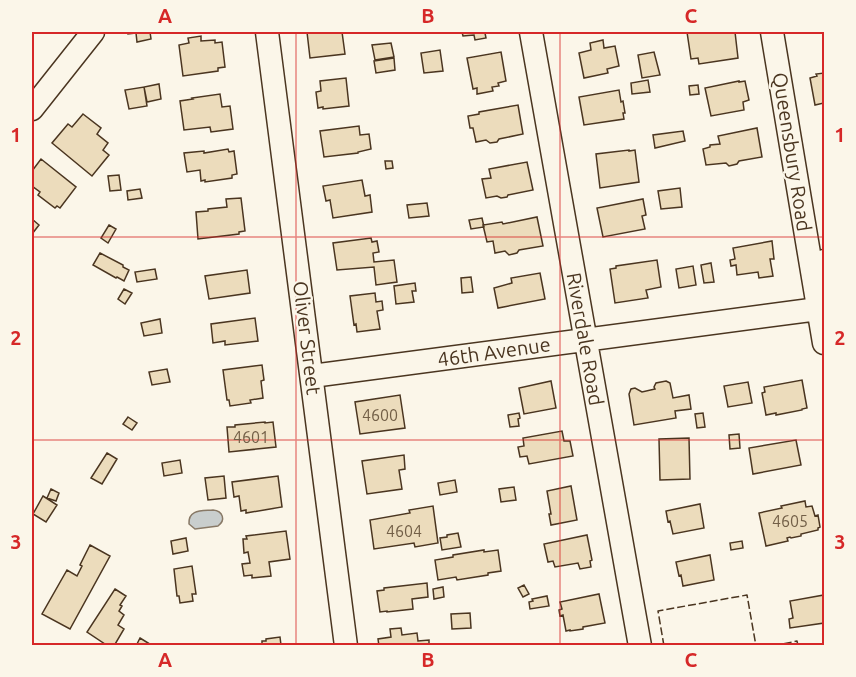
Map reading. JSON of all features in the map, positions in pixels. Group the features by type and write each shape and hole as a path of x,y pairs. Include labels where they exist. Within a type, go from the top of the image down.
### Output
{"street":[{"path":"32,109 93,32"},
{"name":"Oliver Street","path":"267,32 346,645"},
{"name":"Riverdale Road","path":"531,32 640,645"},
{"name":"Queensbury Road","path":"772,32 825,343"},
{"path":"818,309 825,261"},
{"name":"46th Avenue","path":"312,376 818,309"}],"shaded area":[{"path":"213,510 222,516 222,521 218,526 195,529 189,524 193,513"}],"building":[{"path":"128,32 150,32 151,39 137,42 136,33 128,34"},
{"path":"307,32 342,32 345,54 310,58"},
{"path":"462,32 491,32 485,33 486,38 475,40 474,35 463,36"},
{"path":"687,32 735,32 738,58 699,64 698,58 691,59"},
{"path":"201,36 201,41 222,42 225,67 218,68 218,71 183,76 179,45 189,43 188,38"},
{"path":"603,40 604,48 615,46 619,66 607,69 608,73 584,78 579,53 591,50 590,43"},
{"path":"391,43 394,57 375,60 372,45"},
{"path":"440,50 443,71 424,73 421,53"},
{"path":"501,52 506,81 498,83 499,86 492,87 493,91 477,94 477,88 473,89 467,58"},
{"path":"654,52 660,75 642,78 638,55"},
{"path":"394,58 395,70 376,73 374,61"},
{"path":"824,73 824,103 815,105 810,78"},
{"path":"346,78 349,106 318,108 316,92 321,91 320,81"},
{"path":"648,80 650,92 632,94 631,83"},
{"path":"745,81 749,100 743,102 744,110 711,116 705,88"},
{"path":"159,84 161,99 147,102 144,87"},
{"path":"698,85 699,94 690,95 689,86"},
{"path":"144,87 147,106 129,109 125,90"},
{"path":"619,90 621,102 623,101 624,119 584,125 579,97"},
{"path":"220,94 222,107 230,106 233,129 211,132 210,127 184,130 180,101"},
{"path":"518,105 523,134 499,139 497,142 490,143 486,140 476,142 468,116"},
{"path":"83,114 101,128 97,134 108,143 103,150 109,155 92,176 52,143 68,124 72,127"},
{"path":"359,126 360,135 369,134 371,149 324,157 320,131"},
{"path":"757,128 762,157 739,161 729,166 726,163 706,165 703,149 710,145 720,144 718,136"},
{"path":"683,131 685,141 655,148 653,135"},
{"path":"228,149 229,152 234,151 237,174 232,175 232,178 205,182 205,180 201,181 200,170 187,172 184,153 204,151 204,153"},
{"path":"635,150 639,182 600,188 596,154"},
{"path":"41,159 76,187 60,208 57,206 55,208 38,195 40,192 32,186 32,171"},
{"path":"385,161 392,161 393,168 386,169"},
{"path":"527,162 533,190 507,197 486,198 482,179 491,178 489,169"},
{"path":"119,175 121,190 110,191 108,176"},
{"path":"362,180 365,196 370,195 372,212 333,218 330,200 326,201 323,186"},
{"path":"680,188 682,207 661,209 658,191"},
{"path":"140,189 142,198 128,200 127,191"},
{"path":"241,198 245,231 239,234 198,239 196,212 227,207 226,199"},
{"path":"643,199 646,215 642,216 645,229 603,237 597,208"},
{"path":"427,203 429,216 409,218 407,205"},
{"path":"537,217 543,246 519,250 509,255 505,251 495,253 493,241 487,242 483,225 502,222 503,224"},
{"path":"482,218 484,227 471,229 469,220"},
{"path":"32,219 39,225 32,234"},
{"path":"109,225 116,229 108,243 101,238"},
{"path":"371,238 372,242 377,241 379,252 373,253 374,262 394,260 397,282 376,285 374,267 337,270 333,243"},
{"path":"772,241 774,259 770,259 773,276 759,278 758,272 737,275 736,265 731,266 730,260 735,259 733,248"},
{"path":"100,253 129,270 124,281 93,265"},
{"path":"657,260 661,287 646,290 648,298 615,303 610,269 616,266"},
{"path":"711,263 714,282 704,283 701,265"},
{"path":"693,266 696,285 679,288 676,269"},
{"path":"155,269 157,279 137,282 135,272"},
{"path":"247,270 250,293 209,299 205,276"},
{"path":"540,273 545,299 498,308 494,288 512,283 511,278"},
{"path":"471,277 473,292 462,293 461,278"},
{"path":"415,283 416,291 412,291 414,302 396,304 394,286"},
{"path":"124,289 132,293 125,304 118,299"},
{"path":"375,293 376,302 382,301 383,310 377,311 380,329 357,332 350,296"},
{"path":"255,318 258,341 225,345 225,341 213,343 211,324"},
{"path":"160,319 162,333 144,336 141,323"},
{"path":"262,365 263,398 250,400 251,403 230,406 223,370"},
{"path":"167,369 170,382 152,385 149,372"},
{"path":"802,380 807,408 766,415 762,393 765,392 764,387"},
{"path":"551,381 556,408 524,414 519,388"},
{"path":"666,381 670,383 673,398 689,395 691,409 675,411 676,418 634,425 629,394 631,389 635,388 642,392 655,389 656,383"},
{"path":"748,382 752,403 728,407 724,386"},
{"path":"400,395 405,428 360,434 355,402"},
{"path":"519,413 519,426 510,427 508,415"},
{"path":"703,413 705,427 697,428 695,414"},
{"path":"128,417 137,423 132,430 123,424"},
{"path":"273,422 276,447 229,452 227,427"},
{"path":"562,431 564,441 570,441 573,456 529,464 527,456 520,457 518,447 524,446 523,438"},
{"path":"739,434 740,448 730,449 729,435"},
{"path":"689,438 690,479 660,480 659,439"},
{"path":"796,440 801,465 753,474 749,448"},
{"path":"107,453 117,459 102,484 91,478"},
{"path":"404,455 405,469 399,470 402,489 367,494 362,461"},
{"path":"180,460 182,473 164,476 162,463"},
{"path":"224,476 226,498 208,500 205,478"},
{"path":"278,476 282,507 246,513 246,510 241,511 239,496 234,497 232,482"},
{"path":"455,480 457,492 440,495 438,483"},
{"path":"571,486 577,520 551,525 547,491"},
{"path":"514,487 516,500 501,502 499,489"},
{"path":"51,489 59,493 56,501 47,498"},
{"path":"43,496 57,505 46,522 33,514"},
{"path":"805,501 806,507 812,506 815,516 818,515 820,527 818,530 766,546 759,513"},
{"path":"700,504 704,528 673,534 666,511"},
{"path":"433,506 438,543 415,547 414,543 374,549 370,520 410,513 409,510"},
{"path":"286,531 290,559 269,562 271,576 252,578 252,575 244,576 242,564 250,563 248,552 244,553 243,539 247,539 246,536"},
{"path":"458,533 461,547 442,550 440,538"},
{"path":"587,535 592,560 590,561 591,567 580,569 578,563 555,567 553,561 548,562 544,544"},
{"path":"186,538 188,551 173,554 171,541"},
{"path":"742,541 743,548 731,550 730,543"},
{"path":"90,545 110,556 70,629 42,614 67,570 77,576"},
{"path":"484,550 484,552 498,550 501,571 457,580 456,577 438,580 435,560"},
{"path":"710,555 714,580 683,586 676,562"},
{"path":"192,566 196,594 192,594 193,601 180,603 174,569"},
{"path":"427,583 428,597 412,599 413,609 380,612 377,591 384,590 384,588"},
{"path":"524,585 529,594 523,597 518,588"},
{"path":"443,587 444,597 434,599 433,589"},
{"path":"115,589 126,596 120,605 122,606 119,611 124,615 118,625 124,629 114,646 108,646 87,632"},
{"path":"599,594 605,623 566,631 563,615 560,616 559,610 562,609 560,602"},
{"path":"824,595 824,623 790,628 789,619 793,618 790,601"},
{"path":"547,596 549,606 530,609 529,602 533,601 532,599"},
{"path":"470,613 471,628 452,629 451,614"},
{"path":"401,628 402,635 417,633 418,641 429,640 432,646 379,646 378,639 391,637 390,629"},
{"path":"280,637 281,645 292,644 292,646 251,646 262,644 262,641 266,639"},
{"path":"140,638 153,646 136,646"}],"fence":[{"path":"664,646 658,611 747,595 756,646"},
{"path":"773,646 797,641 798,646"}]}
